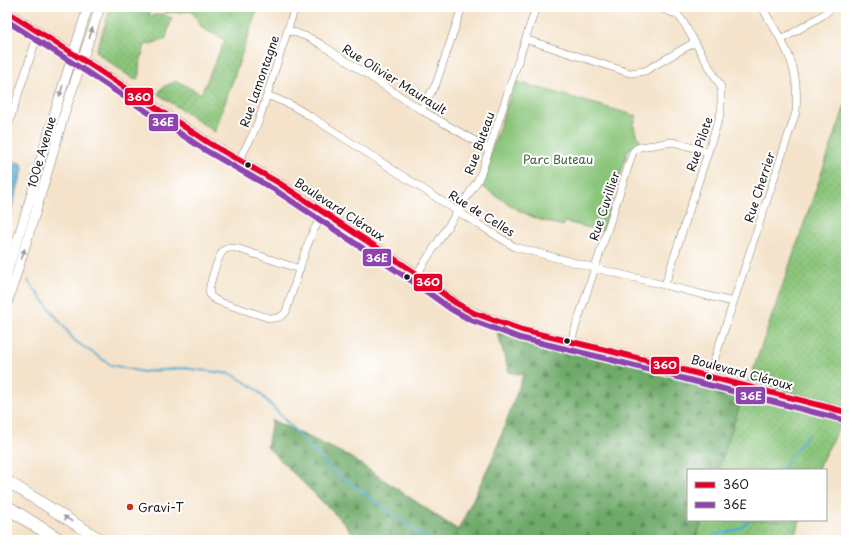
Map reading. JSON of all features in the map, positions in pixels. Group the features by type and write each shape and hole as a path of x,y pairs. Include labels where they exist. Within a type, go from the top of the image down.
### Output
{"highway":[{"path":"7,507 59,540"}],"main road":[{"path":"7,481 101,540"}],"street":[{"name":"100e Avenue","path":"7,273 88,7"},
{"name":"100e Avenue","path":"7,304 66,108 100,7"},
{"name":"Rue Lamontagne","path":"239,160 251,138 295,7"},
{"path":"421,110 436,84 461,7"},
{"name":"Rue Buteau","path":"417,274 478,180 536,7"},
{"name":"Rue Pilote","path":"658,7 678,14 721,87 721,112 665,285"},
{"name":"Rue Cherrier","path":"709,376 796,112 797,98 794,70 781,40 762,7"},
{"path":"781,40 823,15 833,7"},
{"name":"Boulevard Cléroux","path":"7,12 73,53 208,143 279,183 417,274 456,303 474,313 522,330 571,341 846,412"},
{"name":"Rue Olivier Maurault","path":"288,30 322,45 421,110 489,149"},
{"path":"7,129 35,43 40,33"},
{"path":"525,39 630,73 645,71 695,42"},
{"name":"Rue de Celles","path":"266,95 291,105 310,116 515,247 733,302"},
{"name":"Rue Cuvillier","path":"571,341 631,157 636,149 673,142 708,152"},
{"path":"300,269 229,247 223,250 220,255 209,287 210,294 213,299 220,302 275,319 283,315 286,312 312,233 325,213"}],"green space":[{"path":"111,7 151,7 149,16 161,14 172,18 165,40 145,45 139,66 139,78 133,79 96,52"},
{"path":"165,7 258,7 215,132 158,94 163,87 177,81 201,94 225,40 202,28 192,11 164,13"},
{"name":"Parc Buteau","path":"515,81 637,116 634,127 641,142 634,145 627,153 603,231 565,222 563,226 537,219 516,209 480,185"},
{"path":"846,103 846,414 818,469 718,469"},
{"path":"495,325 513,332 744,393 718,469 687,469 687,521 702,521 695,540 356,540 346,525 267,447 272,420 347,455 458,530 495,453 523,375 509,372"},
{"path":"702,521 800,521 795,540 695,540"}],"water":[{"path":"15,162 22,163 23,170 7,225 7,179"}],"waterway":[{"path":"28,281 75,341 111,365 143,372 183,368 232,374 256,389 330,468 428,540"},
{"path":"782,469 808,434"},
{"path":"710,540 715,534 738,529 748,521"}],"transit line":[{"name":"36O","path":"7,12 209,143 279,183 417,274 456,303 474,313 522,330 610,351 846,412"},
{"name":"36E","path":"7,21 205,150 275,190 412,281 451,309 471,320 520,338 608,359 844,420"}],"place":[{"name":"Gravi-T","path":"130,507"}]}
